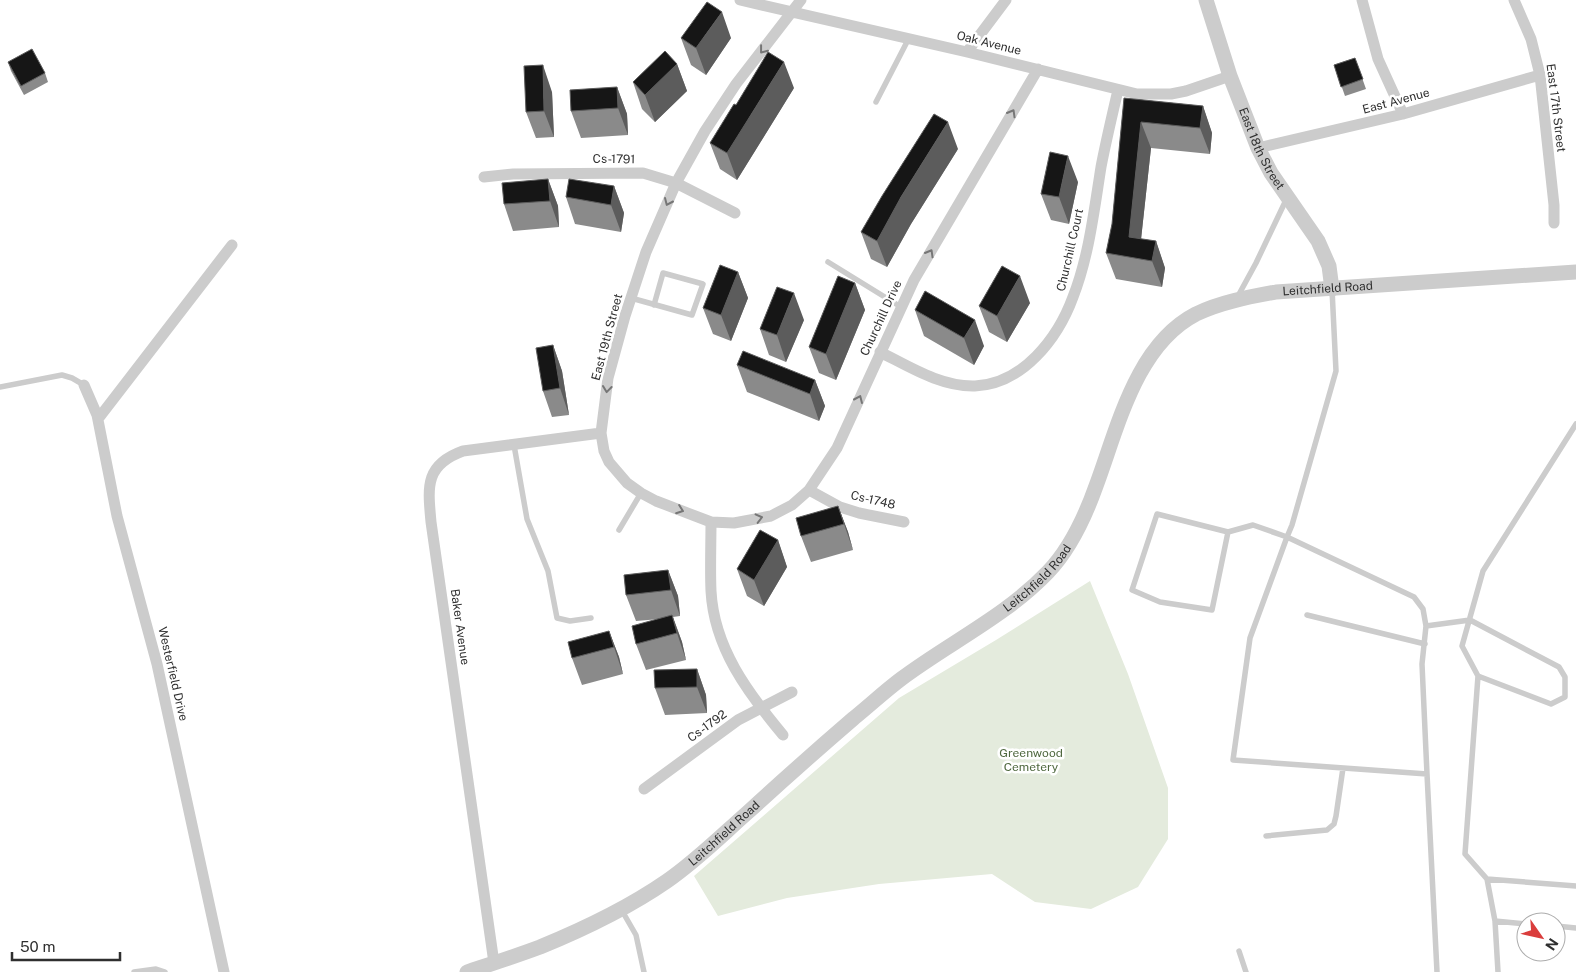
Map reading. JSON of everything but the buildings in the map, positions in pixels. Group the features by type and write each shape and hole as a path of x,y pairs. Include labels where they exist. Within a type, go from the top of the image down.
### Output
{"street":[{"name":"Oak Avenue","path":"740,0 909,38 1137,94 1171,94 1186,91 1230,76"},
{"name":"East 19th Street","path":"711,522 656,501 641,493 627,484 609,462 604,452 601,433 608,378 646,252 676,183 705,131 736,84 801,0"},
{"path":"967,52 1006,0"},
{"name":"East 18th Street","path":"1206,0 1230,76 1258,148 1271,174 1318,242 1329,266 1332,289"},
{"path":"1362,0 1378,59 1403,114"},
{"name":"East 17th Street","path":"1514,0 1531,39 1540,74 1554,205 1554,223"},
{"name":"Churchill Drive","path":"711,522 734,523 771,516 792,505 809,490 837,448 914,280 1038,69"},
{"name":"East Avenue","path":"1258,148 1403,114 1540,74"},
{"name":"Churchill Court","path":"880,352 936,379 975,386 1003,380 1036,357 1055,331 1067,310 1079,280 1103,155 1118,90"},
{"name":"Cs-1791","path":"484,177 513,174 643,173 676,183 736,213"},
{"path":"98,419 232,245"},
{"name":"Leitchfield Road","path":"467,972 495,967 592,924 621,909 668,880 708,848 812,754 900,679 993,617 1033,587 1051,569 1080,526 1130,395 1142,369 1157,347 1175,328 1196,314 1236,300 1276,292 1576,272"},
{"name":"Westerfield Drive","path":"84,385 98,419 117,516 157,664 224,972"},
{"name":"Baker Avenue","path":"495,967 430,522 428,487 432,473 440,463 462,451 601,433"},
{"name":"Cs-1748","path":"809,490 840,507 859,513 904,522"},
{"path":"711,522 711,592 717,628 726,652 738,675 783,735"},
{"name":"Cs-1792","path":"644,789 738,720 792,692"}],"lane":[{"path":"876,102 909,38"},
{"path":"1236,300 1287,198"},
{"path":"828,262 901,307"},
{"path":"631,298 654,305 692,316 703,284 663,273 654,305"},
{"path":"1332,289 1336,371 1287,536 1250,638 1233,760 1427,774"},
{"path":"0,387 62,375 84,385"},
{"path":"1498,972 1495,922 1487,879 1465,854 1478,676 1462,646 1483,571 1576,424"},
{"path":"514,445 527,519 548,571 557,618 570,621 591,618"},
{"path":"618,530 641,493"},
{"path":"1228,532 1212,610 1160,602 1132,590 1157,514 1228,532 1253,525 1287,536 1414,598 1423,609 1426,626 1422,664 1437,972"},
{"path":"1307,615 1425,644"},
{"path":"1426,626 1470,620 1559,667 1565,677 1565,697 1551,704 1478,676"},
{"path":"1266,836 1327,830 1334,824 1343,768"},
{"path":"1487,879 1576,886"},
{"path":"621,909 636,935 644,972"},
{"path":"1495,922 1516,923"},
{"path":"1239,951 1246,972"},
{"path":"134,972 156,969 165,972"}],"green space":[{"name":"Greenwood Cemetery","path":"1090,581 1128,674 1168,788 1168,839 1138,887 1091,909 1035,902 992,874 879,884 787,898 718,916 694,876 899,698"}]}
